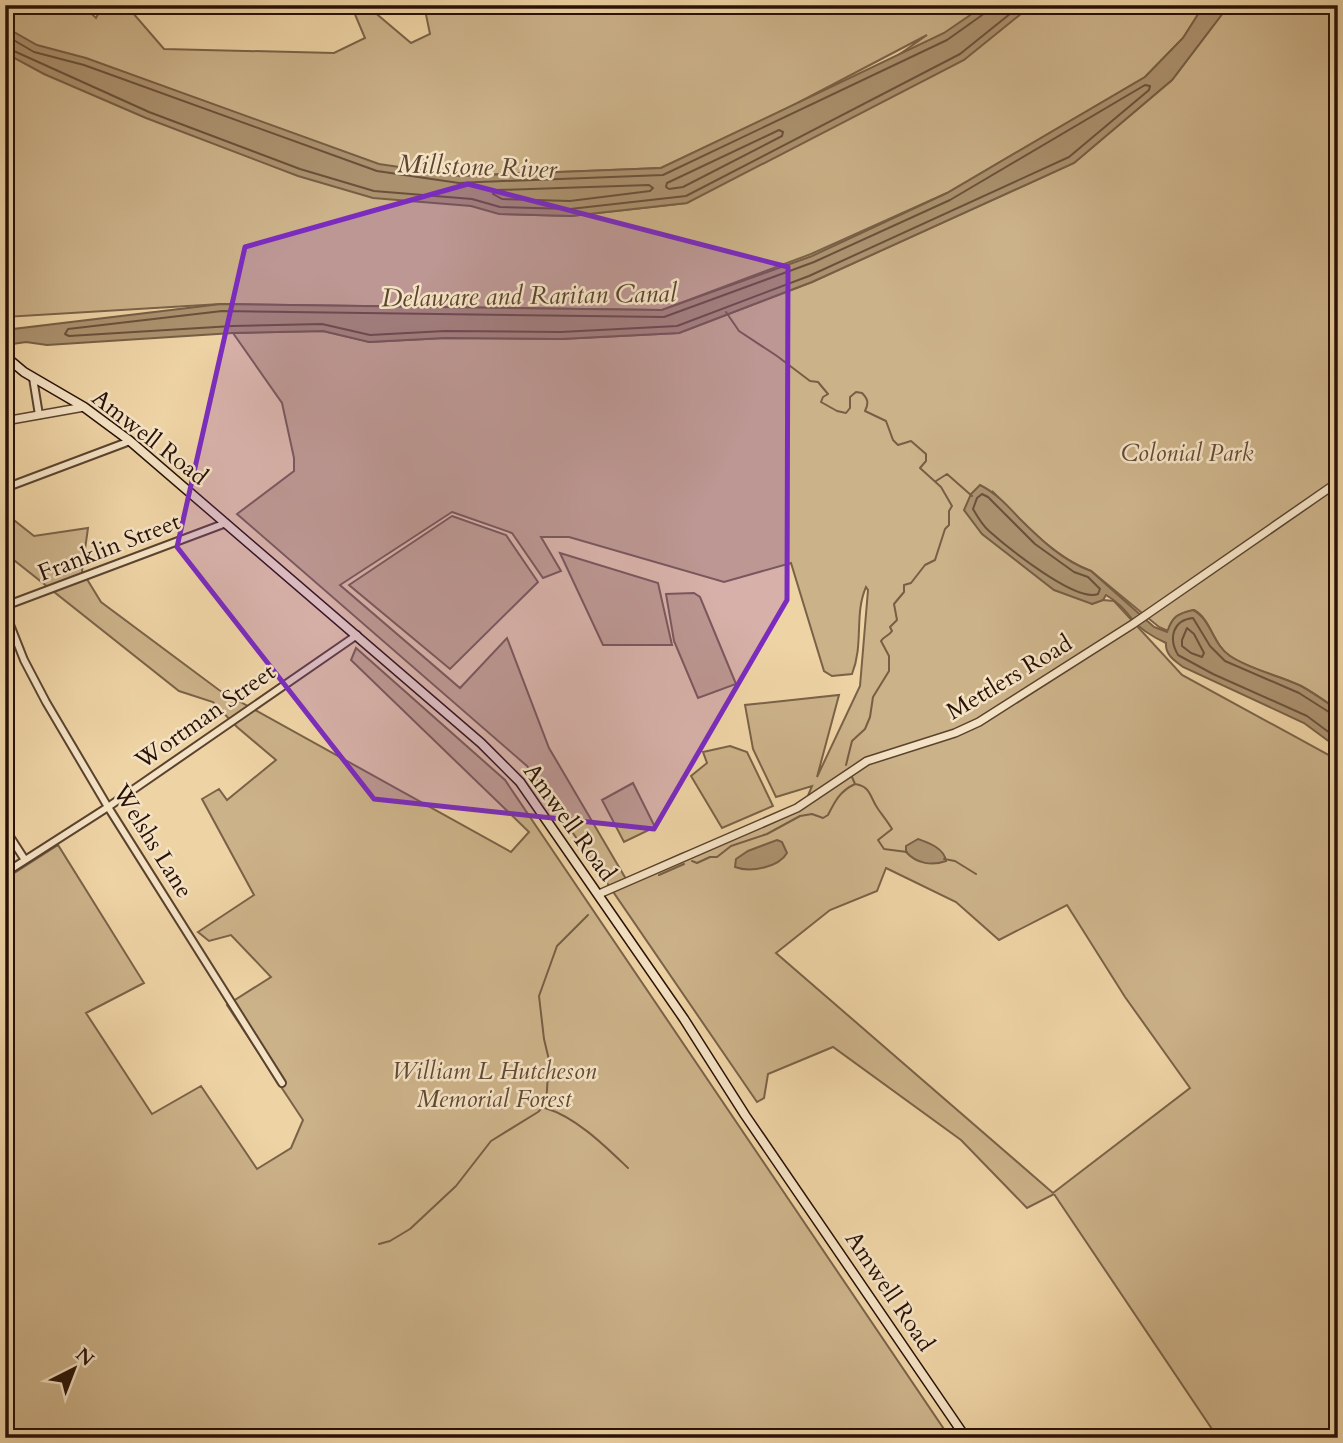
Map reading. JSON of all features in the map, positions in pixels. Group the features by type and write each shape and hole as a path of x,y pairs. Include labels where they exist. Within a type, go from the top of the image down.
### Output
{"main road":[{"name":"Amwell Road","path":"5,356 33,377 84,407 130,441 357,635 508,769 541,810 599,894 745,1115 966,1438"}],"street":[{"path":"33,377 39,415"},
{"path":"5,421 84,407"},
{"path":"5,488 130,441"},
{"name":"Mettlers Road","path":"599,894 797,808 867,761 964,730 1133,624 1338,482"},
{"name":"Franklin Street","path":"5,606 226,523"},
{"name":"Welshs Lane","path":"5,612 34,682 108,807 282,1083"},
{"name":"Wortman Street","path":"5,873 108,807 357,635"},
{"path":"5,829 25,860"}],"highlighted area":[{"path":"468,184 788,267 787,600 654,829 374,799 177,547 245,247"}],"green space":[{"path":"5,5 82,5 96,18 103,5 130,5 132,12 164,49 334,53 365,38 351,5 366,5 411,43 430,34 424,5 1204,5 1183,38 1145,77 947,193 811,254 662,310 221,304 5,317","holes":["927,35 687,203 571,216 499,214 480,175 661,168 788,108"]},
{"name":"Colonial Park","path":"1229,5 1338,5 1338,710 1301,686 1230,656 1204,619 1194,610 1177,616 1168,631 1159,627 1091,571 1050,547 992,491 1092,604 1103,600 1114,601 1182,675 1338,760 1338,1438 1218,1438 1054,1194 1027,1208 961,1140 833,1047 768,1074 764,1098 757,1102 527,766 237,514 294,471 294,458 282,403 233,333 323,331 370,342 445,338 561,339 679,333 812,282 1074,163 1172,80","holes":["452,512 512,533 543,578 561,571 541,537 569,537 724,582 791,563 824,671 832,676 852,674 858,652 860,608 866,587 868,590 860,686 817,777 839,695 745,705 753,749 776,797 812,786 805,803 626,879 549,748 507,638 460,688 340,585","886,868 956,902 999,940 1067,905 1125,997 1190,1088 1053,1193 776,953 830,910 877,891"]},
{"name":"William L Hutcheson Memorial Forest","path":"5,513 34,536 88,528 82,571 101,602 219,690 511,852 529,832 351,660 356,648 505,780 950,1438 5,1438 5,879 58,845 144,983 86,1013 152,1114 201,1086 257,1169 291,1148 303,1120 227,1005 271,977 231,935 209,941 198,932 254,895 202,799 219,789 227,800 276,760 237,727 213,702 179,691 5,553"},
{"path":"452,516 506,535 538,582 450,669 349,585"},
{"path":"560,553 658,583 672,645 603,645"},
{"path":"694,593 700,597 736,684 698,698 674,641 666,594"},
{"path":"730,746 747,752 773,806 722,828 691,776 707,763 703,752"},
{"path":"633,783 655,827 624,842 602,800"}],"water":[{"path":"985,5 1032,5 964,60 687,203 571,216 499,214 471,206 373,198 298,176 146,118 44,74 5,53 5,27 37,45 86,58 379,164 460,176 661,168 944,33"},
{"path":"1204,5 1229,5 1172,80 1074,163 812,282 679,333 561,339 445,338 369,342 323,331 5,345 5,330 221,304 662,310 812,256 947,193 1145,77 1183,38"},
{"path":"980,485 1001,500 1052,549 1091,571 1154,627 1167,632 1176,616 1193,610 1204,619 1230,656 1301,686 1338,710 1338,748 1304,723 1183,667 1169,654 1166,643 1143,630 1106,595 1103,600 1092,604 1054,590 982,534 964,510 971,494"},
{"path":"918,839 939,849 946,861 925,863 910,856 906,852 906,846"},
{"path":"777,840 782,842 787,853 778,862 756,869 735,867 736,859 748,851"}],"waterway":[{"path":"726,312 739,331 810,381 818,382 828,394 821,402 846,413 850,408 850,397 856,392 862,393 867,401 865,411 886,421 893,440 898,445 911,441 926,454 926,461 920,468 941,487 952,506 949,511 949,525 945,529 935,560 925,565 911,583 904,585 904,592 894,604 897,620 890,627 891,633 881,641 889,656 889,671 873,697 865,729 852,741 846,765"},
{"path":"936,481 947,474 972,496"},
{"path":"692,861 697,863 717,857 731,846 767,834 800,816 812,814 823,818 828,815 842,793 855,784 852,777"},
{"path":"855,784 867,790 892,829 878,840 884,849 907,852"},
{"path":"944,859 955,861 976,874"},
{"path":"659,875 684,864"},
{"path":"379,1244 410,1229 456,1186 491,1141 538,1112 546,1104 549,1060 539,996 557,946 588,915"},
{"path":"545,1108 579,1125 628,1168"}],"water label":[{"name":"Millstone River","path":"477,166"},
{"name":"Delaware and Raritan Canal","path":"529,295"}]}
